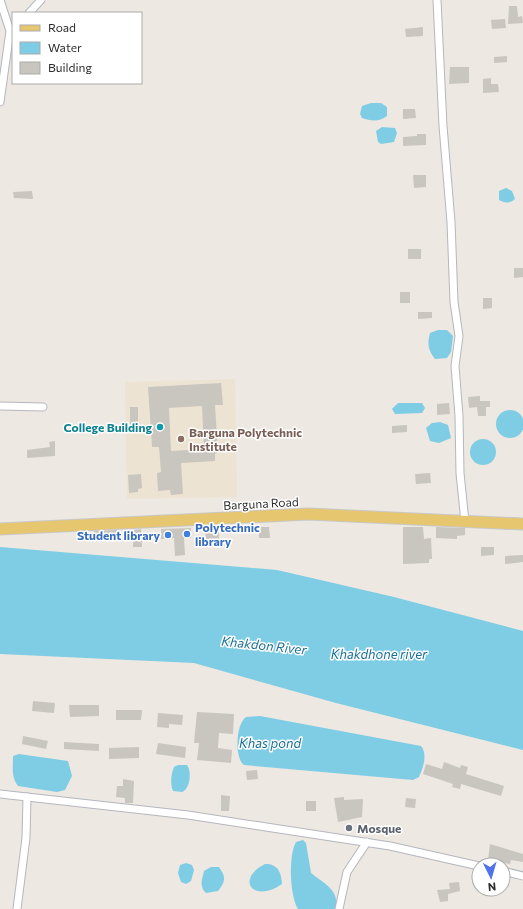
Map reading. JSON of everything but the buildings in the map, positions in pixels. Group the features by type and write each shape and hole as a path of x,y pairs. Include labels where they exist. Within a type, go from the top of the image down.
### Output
{"main road":[{"name":"Barguna Road","path":"0,529 308,514 523,524"}],"street":[{"path":"0,0 12,29 0,102"},
{"path":"30,12 41,0"},
{"path":"438,0 443,126 451,222 454,302 459,336 455,366 459,416 460,473 465,522"},
{"path":"0,406 43,406"},
{"path":"0,794 188,814 367,842 471,864"},
{"path":"16,909 26,838 27,797"},
{"path":"338,909 347,872 367,842"},
{"path":"511,873 523,876"}],"shaded area":[{"name":"Barguna Polytechnic Institute","path":"235,379 237,497 127,499 125,382"}],"water":[{"path":"371,103 381,103 387,107 387,116 375,120 362,118 360,114 362,106"},
{"path":"382,127 395,128 397,133 394,142 381,144 378,142 376,131"},
{"path":"506,188 512,191 515,199 513,201 505,202 499,200 499,191"},
{"path":"438,330 447,330 453,336 451,352 447,358 435,359 428,344 430,333"},
{"path":"398,403 422,403 425,408 422,413 395,414 392,409"},
{"path":"510,410 520,414 524,424 520,434 510,438 500,434 496,424 500,414"},
{"path":"440,422 448,425 451,438 439,443 430,441 426,428 432,423"},
{"path":"483,439 492,443 496,452 492,461 483,465 474,461 470,452 474,443"},
{"name":"Khakdhone river","path":"0,547 277,570 394,597 523,631 523,750 336,703 194,663 0,654"},
{"name":"Khas pond","path":"260,716 421,746 424,753 422,769 419,777 413,780 244,765 241,761 238,748 238,733 240,726 246,717"},
{"path":"19,754 68,761 72,776 65,790 57,792 18,786 13,775 13,756"},
{"path":"178,765 187,765 189,768 190,776 187,788 182,792 173,791 171,785 174,767"},
{"path":"303,840 306,843 311,873 333,892 336,902 335,909 298,909 295,903 291,876 293,848 296,842"},
{"path":"186,863 192,865 194,870 191,881 186,884 181,882 178,873 180,865"},
{"path":"265,864 276,867 280,872 282,884 272,889 263,891 256,890 251,887 251,876 256,870"},
{"path":"211,867 219,867 224,876 224,882 218,891 206,893 202,888 202,880 204,871"}],"place":[{"name":"College Building","path":"160,427"},
{"name":"Barguna Polytechnic Institute","path":"181,439"},
{"name":"Polytechnic library","path":"187,534"},
{"name":"Student library","path":"168,535"},
{"name":"Mosque","path":"349,828"}],"water label":[{"name":"Khakdon River","path":"264,645"}]}
